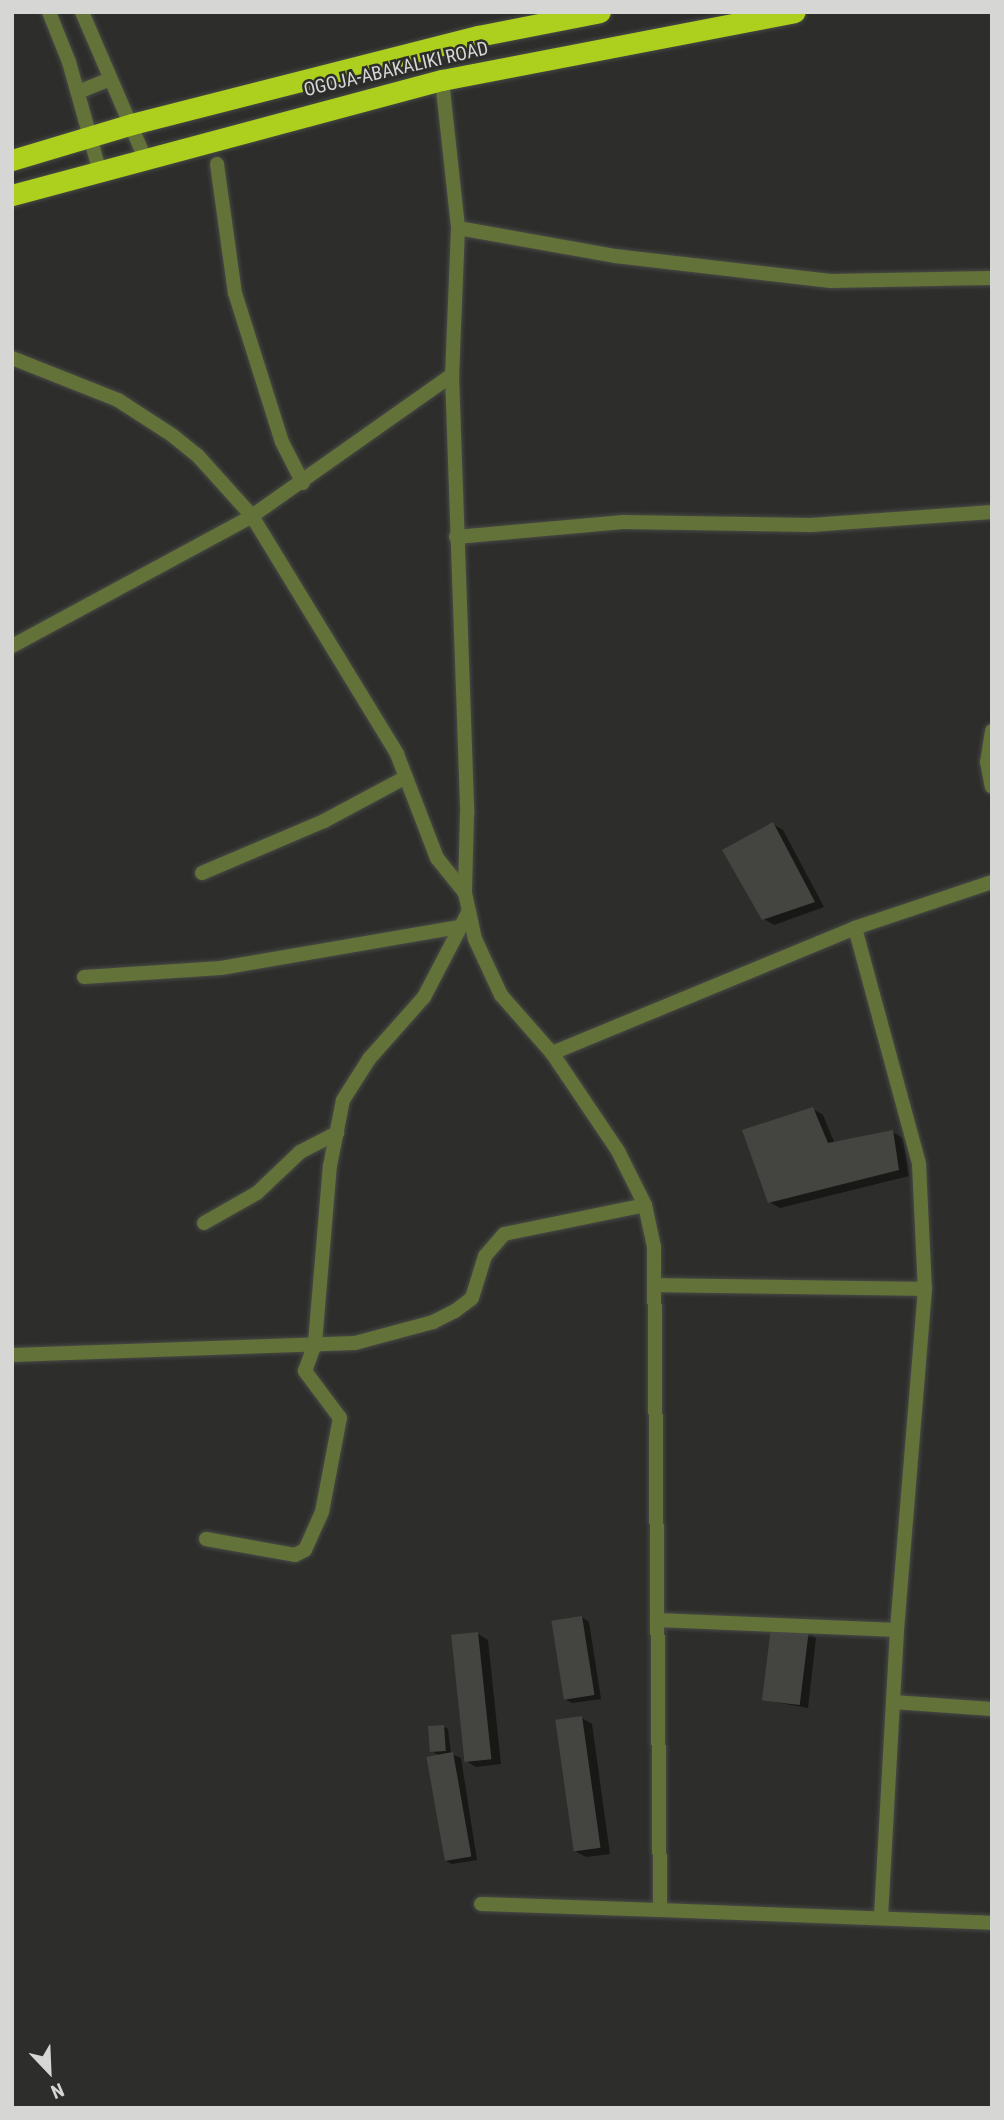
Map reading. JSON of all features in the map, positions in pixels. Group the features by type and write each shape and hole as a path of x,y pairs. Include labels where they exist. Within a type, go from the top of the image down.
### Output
{"highway":[{"name":"OGOJA-ABAKALIKI ROAD","path":"12,160 132,124 478,36 600,12"},
{"name":"OGOJA-ABAKALIKI ROAD","path":"12,195 144,156 442,80 795,12"}],"street":[{"path":"49,12 78,92 99,169"},
{"path":"82,12 144,156"},
{"path":"78,92 110,79"},
{"path":"442,80 458,228 452,375 467,814 465,893 475,939 501,995 552,1053 618,1151 645,1205 654,1247 660,1910"},
{"path":"217,164 235,293 282,442 303,483"},
{"path":"458,228 615,256 831,281 992,278"},
{"path":"12,358 118,400 172,435 252,516 397,754 437,858 465,893"},
{"path":"12,646 252,516 303,483 452,375"},
{"path":"456,537 623,522 811,525 992,512"},
{"path":"991,735 987,762 992,787"},
{"path":"202,873 324,821 405,777"},
{"path":"552,1053 855,928 992,882"},
{"path":"206,1539 283,1554 304,1550 322,1512 339,1440 340,1418 305,1371 315,1343 330,1166 344,1100 357,1075 424,997 469,911"},
{"path":"84,977 221,968 459,927"},
{"path":"855,928 919,1164 925,1289 897,1630 881,1918"},
{"path":"204,1223 257,1193 300,1152 337,1133"},
{"path":"12,1355 355,1343 433,1322 472,1298 485,1256 504,1234 645,1205"},
{"path":"654,1285 925,1289"},
{"path":"659,1620 897,1630"},
{"path":"893,1702 992,1709"},
{"path":"481,1904 992,1923"}],"building":[{"path":"773,822 815,902 762,920 722,850"},
{"path":"813,1107 828,1143 893,1130 899,1170 768,1203 742,1130"},
{"path":"582,1616 595,1695 564,1700 551,1621"},
{"path":"771,1627 809,1632 800,1705 762,1700"},
{"path":"478,1632 491,1759 465,1762 451,1635"},
{"path":"582,1716 601,1848 574,1851 555,1720"},
{"path":"444,1725 446,1751 430,1752 428,1726"},
{"path":"453,1752 471,1856 445,1861 426,1757"}]}
